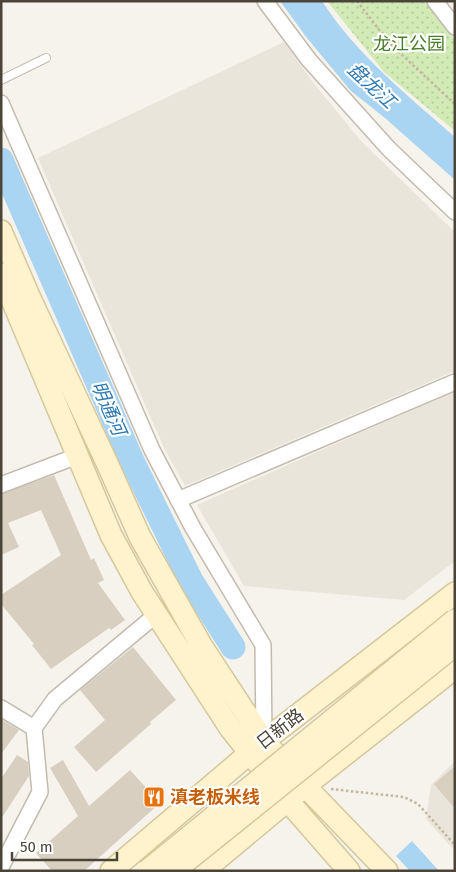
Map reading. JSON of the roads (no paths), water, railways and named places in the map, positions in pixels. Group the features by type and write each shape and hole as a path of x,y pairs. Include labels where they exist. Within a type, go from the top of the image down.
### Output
{"main road":[{"path":"1,231 140,537 288,802 349,871"},
{"path":"1,274 111,535 142,592 209,697 257,747 306,786 387,871"},
{"name":"日新路","path":"111,871 257,747 455,593"},
{"name":"日新路","path":"147,871 455,620"},
{"path":"174,871 455,645"},
{"path":"203,871 306,786 455,668"}],"street":[{"path":"265,1 309,60 389,149 455,212"},
{"path":"435,1 455,26"},
{"path":"1,103 152,450 227,586 264,645 257,747"},
{"path":"178,500 455,382"},
{"path":"1,485 77,456"},
{"path":"1,866 40,792 34,728 55,699 157,614"},
{"path":"1,708 34,728"}],"lane":[{"path":"1,80 46,58"}],"water":[{"name":"盘龙江","path":"280,1 322,1 336,21 367,57 401,90 455,137 455,180 385,118 351,91 307,38"},
{"path":"412,841 439,871 410,871 396,856"}],"waterway":[{"name":"明通河","path":"1,160 132,461 191,581 233,647"}],"place":[{"name":"滇老板米线","path":"154,797"}],"park label":[{"name":"龙江公园","path":"409,44"}]}
